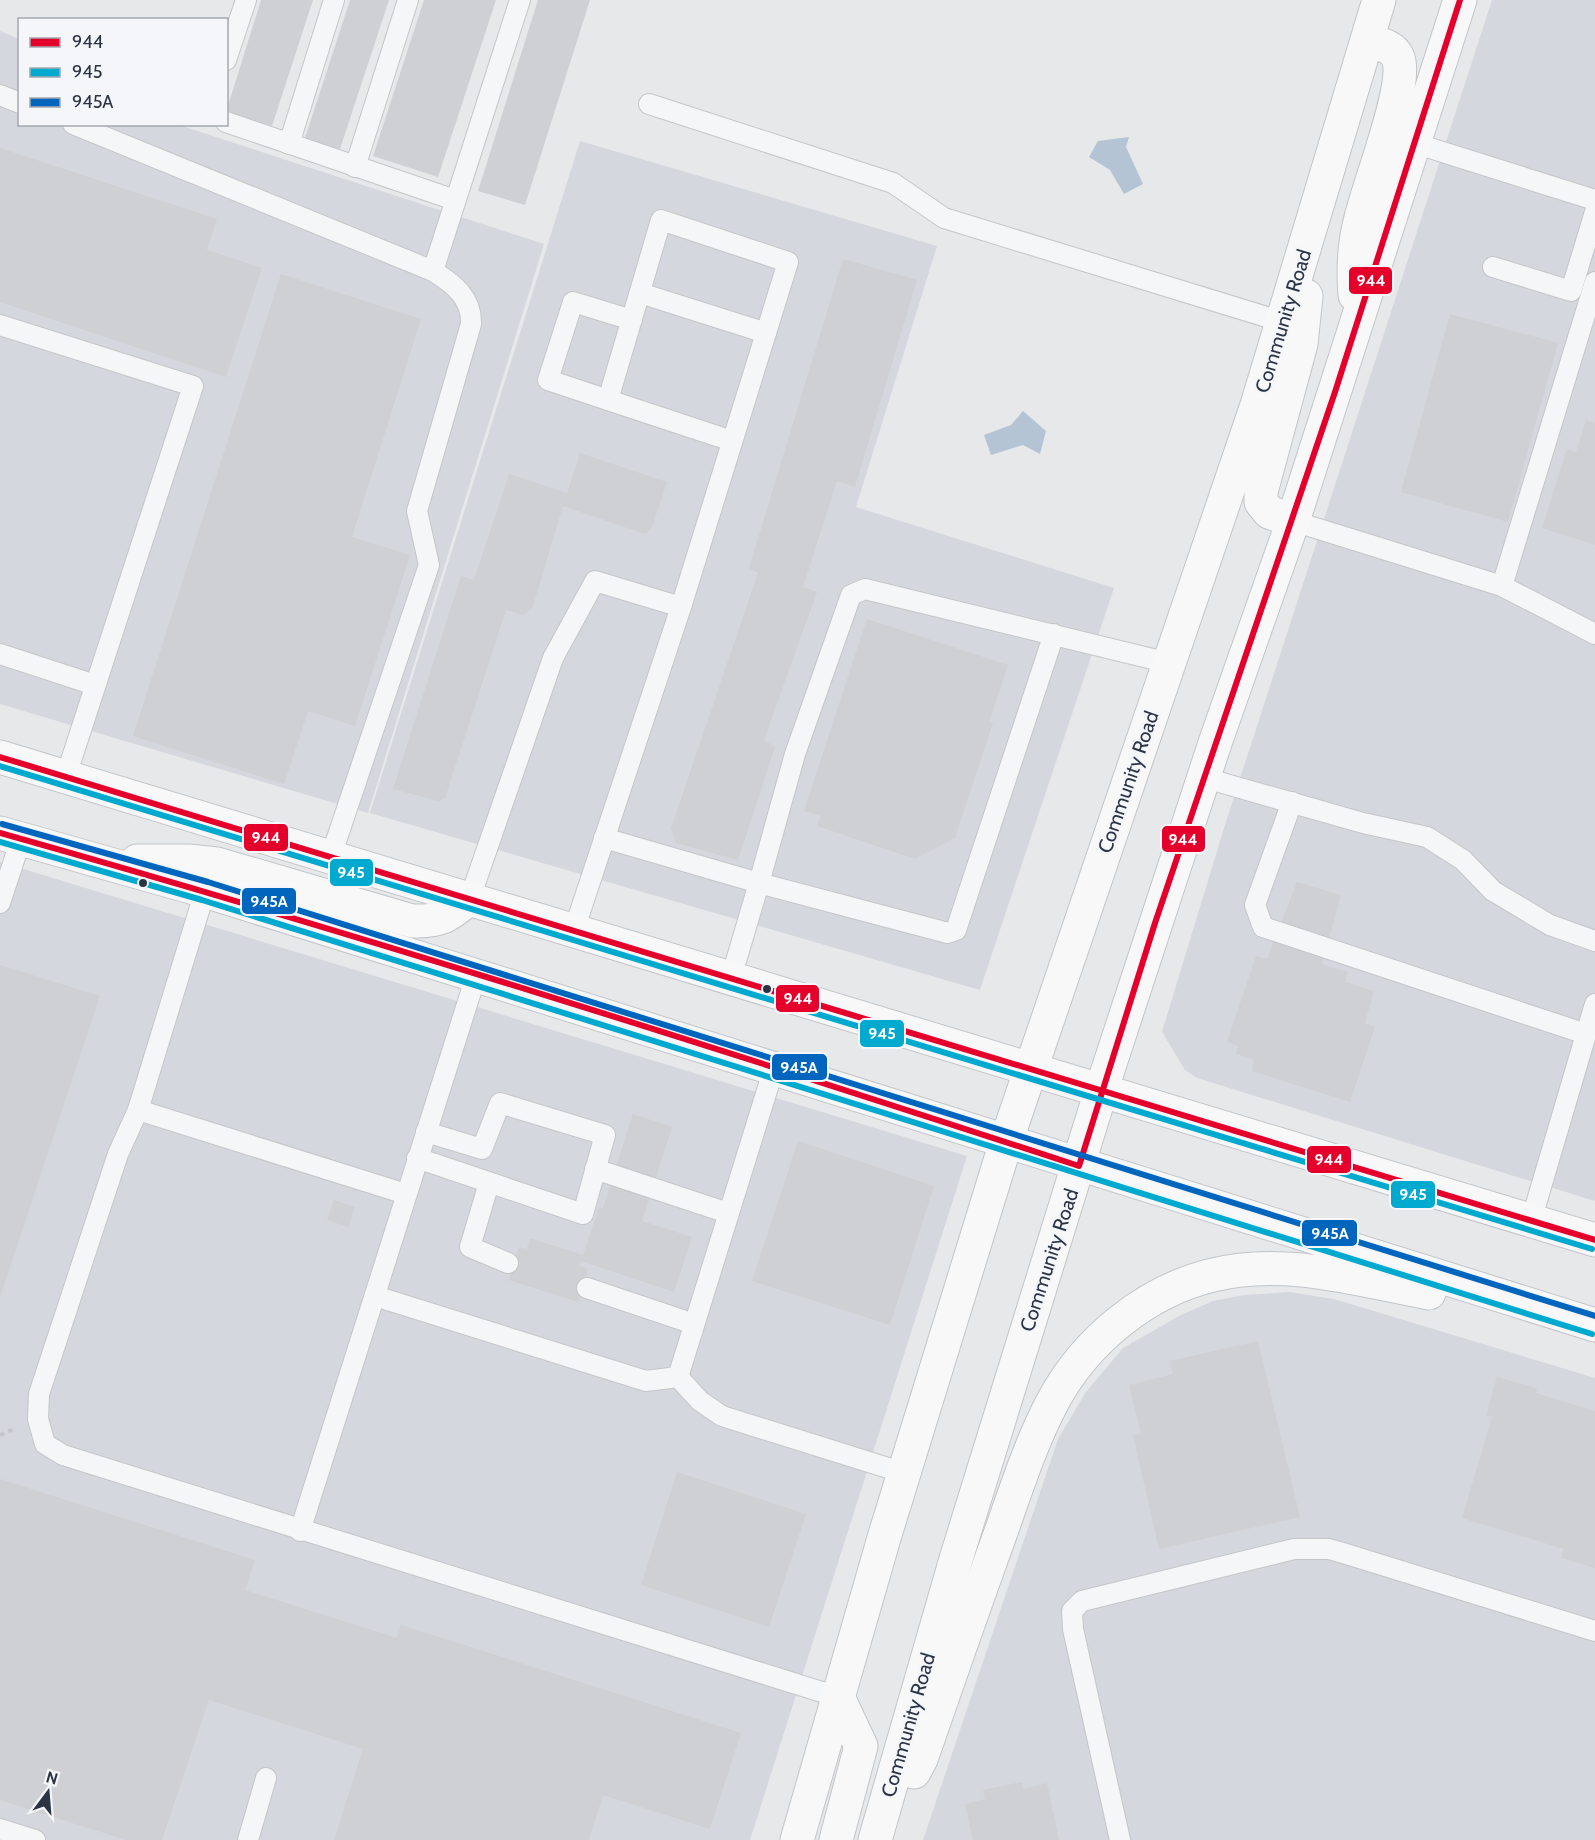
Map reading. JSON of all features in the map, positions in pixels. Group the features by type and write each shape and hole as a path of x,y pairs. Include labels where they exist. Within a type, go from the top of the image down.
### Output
{"main road":[{"name":"Community Road","path":"797,1840 904,1473 1006,1142 1283,322 1379,0"},
{"name":"Community Road","path":"879,1826 960,1547 1101,1091 1293,521 1460,0"},
{"path":"1358,318 1354,279 1360,222 1400,81 1397,56 1390,48 1367,41"},
{"path":"1293,521 1269,512 1261,502 1261,492 1303,334 1306,288 1303,256"},
{"path":"0,757 1595,1240"},
{"path":"0,783 66,777"},
{"path":"10,836 205,891 774,1068 1079,1166 1595,1325"},
{"path":"99,861 188,861 217,864 412,921 435,922 448,916 470,898"},
{"path":"879,1826 908,1784 921,1759 1013,1500 1053,1400 1078,1365 1113,1327 1142,1305 1173,1289 1214,1275 1255,1269 1318,1271 1471,1300 1529,1305"},
{"path":"836,1840 861,1746 838,1697"}],"lane":[{"path":"228,54 246,0"},
{"path":"289,144 334,0"},
{"path":"355,167 408,0"},
{"path":"433,271 520,0"},
{"path":"0,95 18,102"},
{"path":"649,104 893,183 944,218 1283,322"},
{"path":"228,123 455,200"},
{"path":"78,126 433,271 452,283 466,299 471,311 471,324 417,511 429,565 331,856"},
{"path":"1414,142 1595,200"},
{"path":"1493,267 1571,291 1595,212"},
{"path":"574,930 681,607 788,262 661,220 608,400"},
{"path":"1502,586 1595,282"},
{"path":"640,293 766,333"},
{"path":"632,320 573,302 548,380 732,441"},
{"path":"0,325 193,386 66,777"},
{"path":"1293,521 1502,586 1595,634"},
{"path":"470,898 553,658 595,581 681,607"},
{"path":"730,978 795,754 851,595 865,590 1169,663"},
{"path":"604,838 759,883 948,933 956,930 1054,634"},
{"path":"0,654 95,685"},
{"path":"1205,778 1427,837 1463,860 1492,891 1550,926 1595,941"},
{"path":"1292,802 1255,905 1263,927 1586,1034"},
{"path":"0,903 10,836"},
{"path":"205,891 138,1110 118,1154 39,1394 38,1419 45,1444 63,1455 300,1531 838,1697"},
{"path":"300,1531 476,976"},
{"path":"1531,1221 1595,1004"},
{"path":"678,1377 774,1068"},
{"path":"417,1158 583,1214 605,1134 500,1103 482,1149 426,1132"},
{"path":"138,1110 406,1194"},
{"path":"595,1169 728,1213"},
{"path":"489,1183 470,1247 508,1263"},
{"path":"587,1288 694,1324"},
{"path":"375,1296 646,1381 678,1377"},
{"path":"678,1377 700,1401 722,1416 904,1473"},
{"path":"1120,1840 1073,1629 1072,1611 1082,1601 1294,1549 1313,1548 1343,1553 1595,1631"},
{"path":"248,1840 266,1778"},
{"path":"0,1829 34,1840"}],"shaded area":[{"path":"1492,0 1595,0 1595,1201 1197,1078 1185,1070 1162,1032 1224,828"},
{"path":"0,31 18,39 18,126 182,126 544,244 368,813 0,704"},
{"path":"580,141 937,246 856,507 1114,588 980,990 370,813"},
{"path":"0,862 967,1156 750,1840 0,1840"},
{"path":"1289,1292 1334,1299 1595,1378 1595,1840 923,1840 1058,1439 1086,1392 1123,1348 1181,1315 1213,1301 1244,1295"}],"water":[{"path":"1129,137 1126,147 1143,184 1124,194 1110,170 1089,157 1098,141"},
{"path":"1023,411 1046,431 1040,454 1023,445 991,455 984,435 1011,425"}],"building":[{"path":"261,0 313,0 272,126 228,113 228,106"},
{"path":"350,0 389,0 339,152 304,141"},
{"path":"424,0 496,0 438,177 373,156"},
{"path":"538,0 590,0 525,205 478,191"},
{"path":"0,148 217,219 207,250 262,268 226,377 0,302"},
{"path":"843,259 917,280 855,487 837,481 803,587 817,592 764,740 775,747 738,860 676,843 671,828 758,573 749,568"},
{"path":"281,274 421,319 352,537 410,555 355,726 308,711 284,784 133,736"},
{"path":"1450,314 1558,343 1508,522 1401,492"},
{"path":"1586,420 1595,423 1595,545 1542,528 1567,449 1576,452"},
{"path":"580,453 667,482 651,530 645,534 563,506 532,609 523,615 506,610 445,798 438,801 393,789 461,576 474,580 509,474 567,493"},
{"path":"867,619 1008,665 989,722 993,723 955,838 915,859 817,826 821,816 804,811"},
{"path":"1297,882 1341,895 1322,964 1348,972 1345,982 1374,991 1365,1023 1375,1027 1350,1102 1252,1071 1254,1060 1236,1054 1238,1046 1227,1042 1256,956 1267,959"},
{"path":"0,965 100,996 0,1297"},
{"path":"633,1114 672,1127 642,1221 692,1237 674,1292 581,1261 579,1266 588,1269 578,1302 509,1280 519,1247 527,1249 530,1238 583,1255 599,1207 603,1208"},
{"path":"798,1141 934,1186 890,1325 752,1281"},
{"path":"334,1200 355,1207 348,1227 327,1220"},
{"path":"1258,1341 1300,1517 1159,1549 1133,1435 1141,1434 1129,1385 1173,1374 1170,1361"},
{"path":"1497,1377 1537,1388 1536,1393 1595,1411 1595,1568 1561,1558 1564,1549 1462,1518 1492,1417 1486,1415"},
{"path":"677,1472 806,1514 769,1627 641,1585"},
{"path":"0,1479 255,1560 245,1590 397,1638 401,1625 741,1733 710,1829 603,1795 589,1840 334,1840 363,1749 209,1700 162,1840 126,1840 0,1800"},
{"path":"1022,1782 1023,1789 1047,1783 1059,1840 973,1840 965,1804 985,1799 983,1790"}],"transit line":[{"name":"944","path":"0,833 541,994 1079,1166 1155,923 1335,392 1460,0"},
{"name":"944","path":"0,757 1595,1240"},
{"name":"945","path":"0,766 1592,1249"},
{"name":"945A","path":"2,824 208,882 1595,1316"},
{"name":"945","path":"0,842 202,900 1592,1334"}]}
